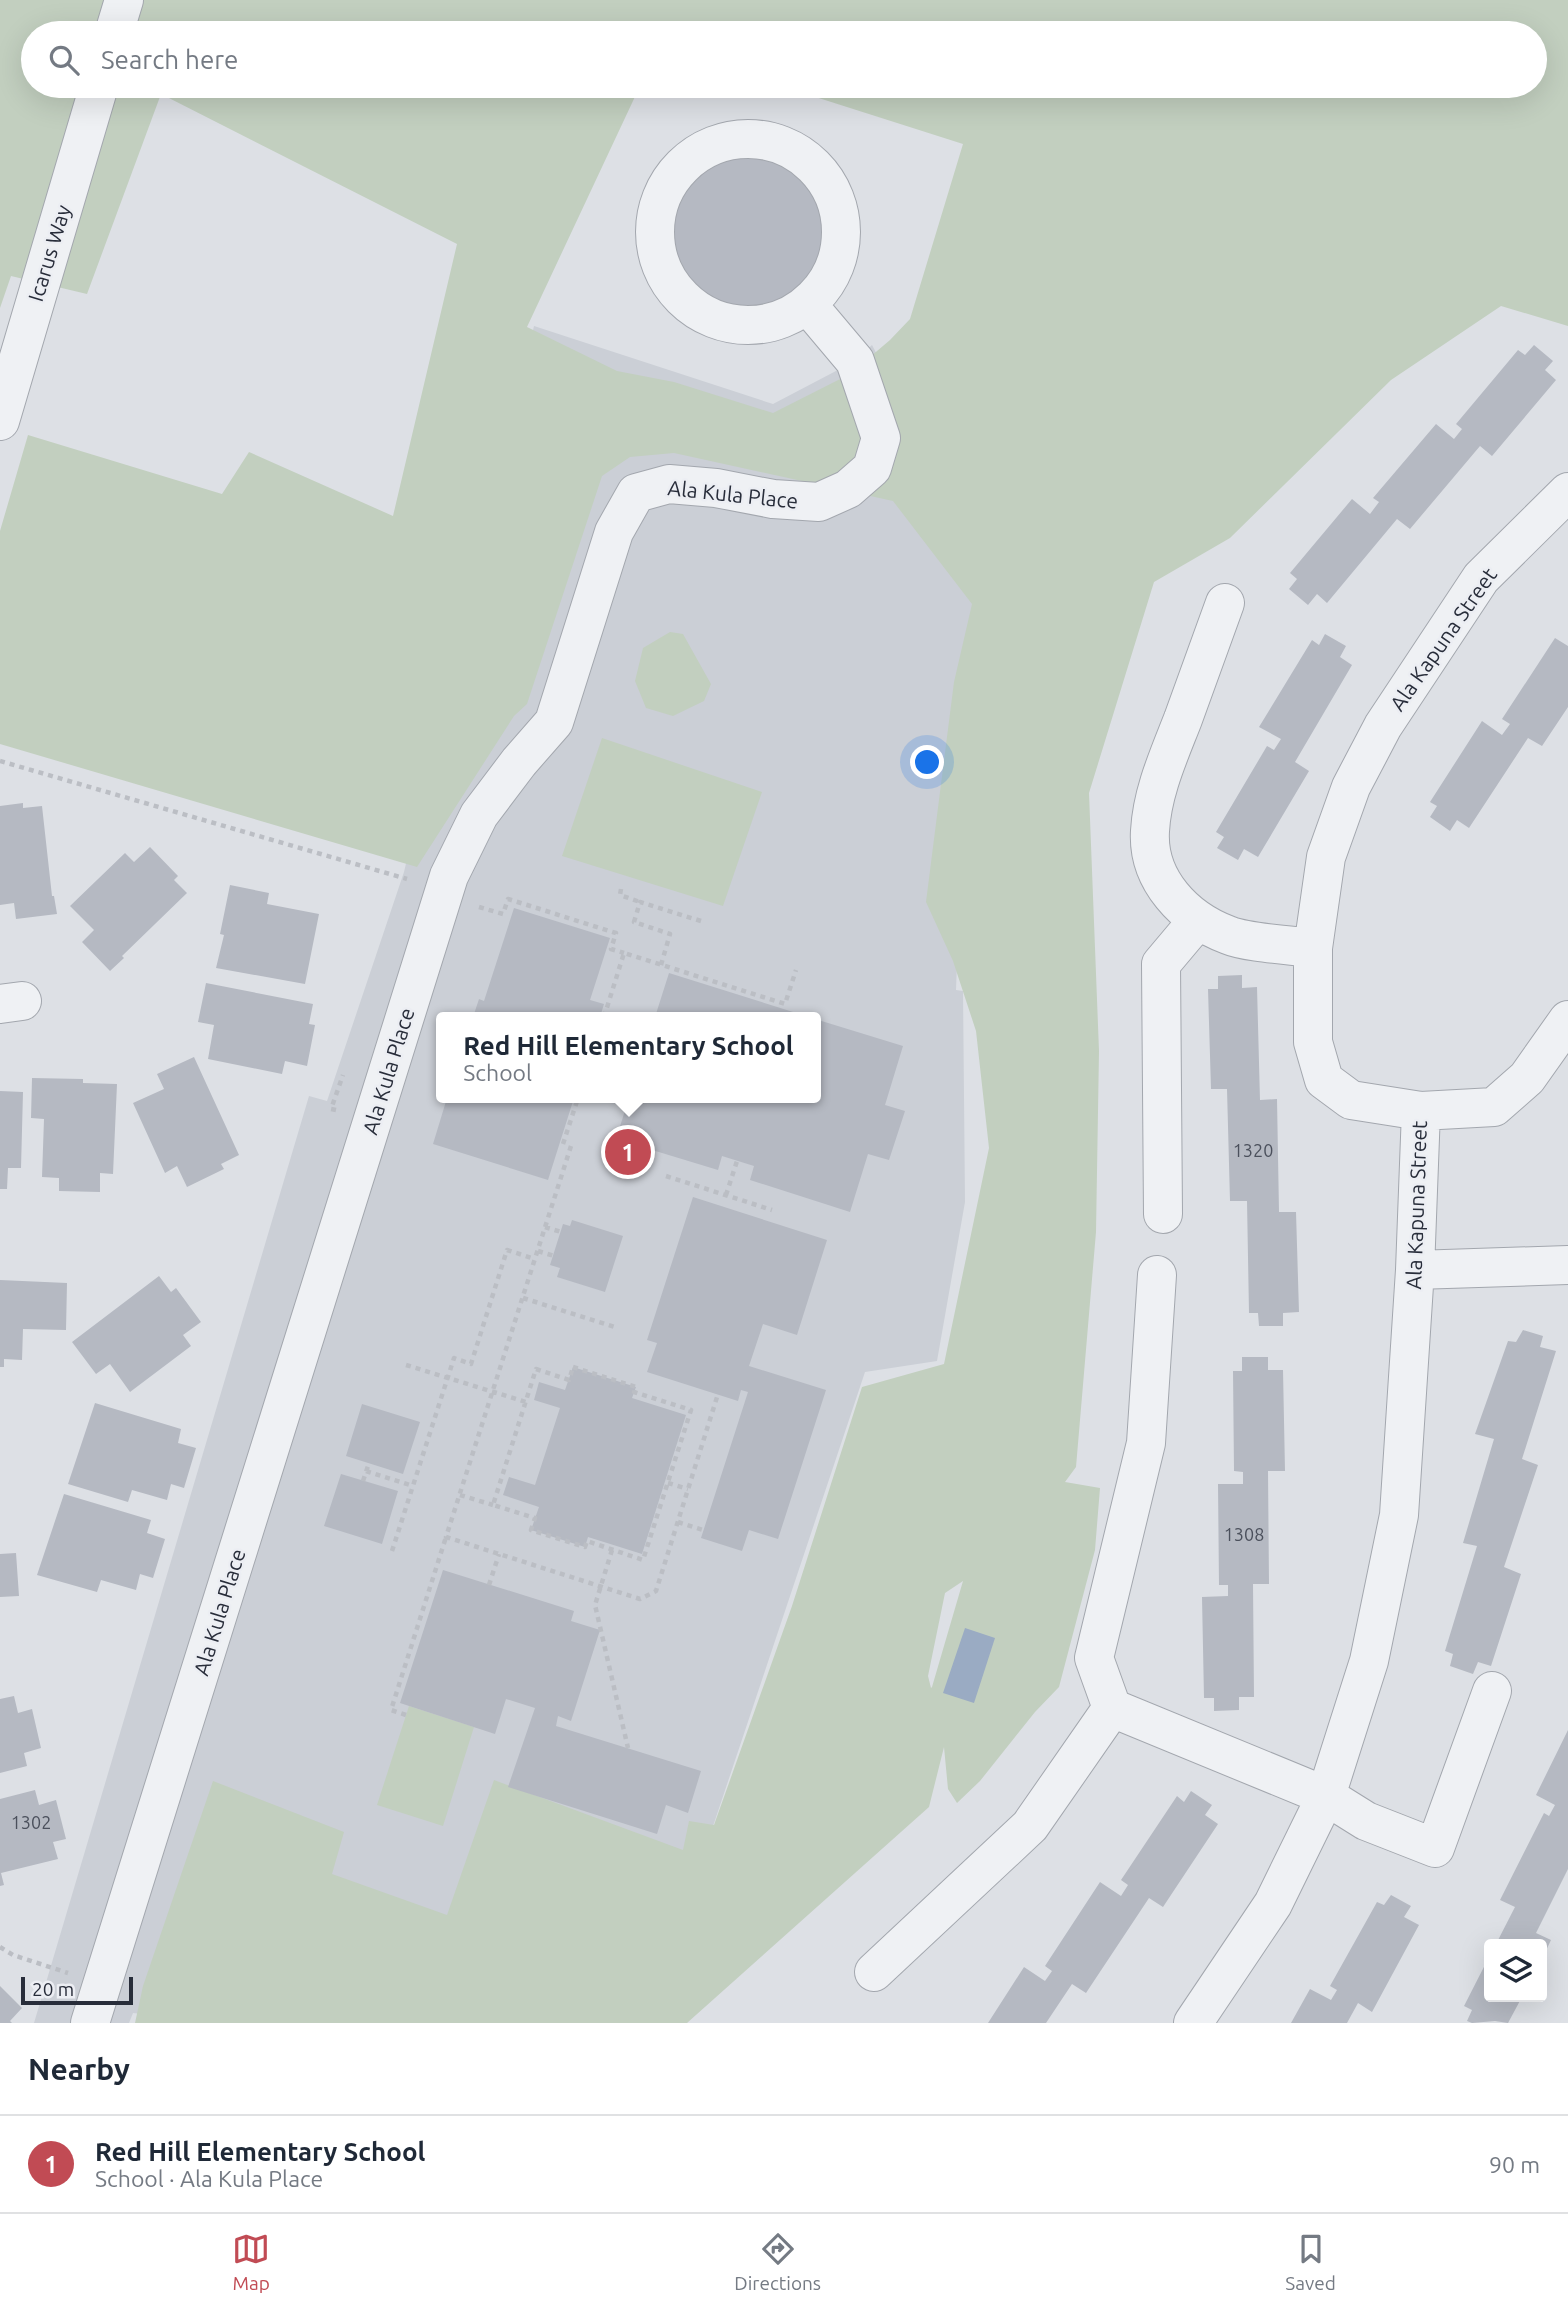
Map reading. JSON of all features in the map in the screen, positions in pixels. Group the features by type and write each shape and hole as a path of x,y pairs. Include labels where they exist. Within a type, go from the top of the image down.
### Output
{"street":[{"path":"118,21 124,0"},
{"name":"Icarus Way","path":"0,421 95,98"},
{"path":"751,139 773,142 794,150 812,164 827,181 836,201 841,223 841,246 834,268 823,288 807,304 789,317 767,324 745,326 722,323 683,301 669,284 659,263 654,241 655,219 667,187 672,177 688,160 707,148 728,141 751,139"},
{"name":"Ala Kula Place","path":"90,2023 428,888 449,876 479,815 519,762 554,722 614,532 635,493 669,484 716,488 773,499 819,502 848,489 872,468 881,438 855,361 807,304"},
{"name":"Ala Kapuna Street","path":"1193,2023 1273,1904 1326,1796 1369,1661 1399,1515 1415,1270 1421,1111 1351,1101 1324,1080 1313,1042 1312,948 1326,856 1351,787 1383,726 1481,578 1568,492"},
{"path":"1225,603 1159,783 1150,834 1155,863 1164,887 1198,920 1230,936 1312,948"},
{"path":"1163,1214 1161,964 1198,920"},
{"path":"1421,1111 1494,1107 1527,1078 1568,1020"},
{"path":"1415,1270 1568,1265"},
{"path":"1157,1275 1146,1443 1094,1658 1112,1708 1326,1796 1366,1821 1435,1848 1492,1692"},
{"path":"874,1972 1030,1826 1112,1708"}],"path":[{"path":"0,761 428,888 503,914 508,899 616,933 611,949 785,1004 796,970"},
{"path":"621,889 620,895 701,921"},
{"path":"640,902 634,922 670,934 661,965"},
{"path":"606,1012 624,953"},
{"path":"331,1109 345,1071"},
{"path":"563,1144 576,1103"},
{"path":"406,1715 391,1710 571,1146"},
{"path":"726,1195 737,1161"},
{"path":"666,1176 772,1210"},
{"path":"545,1227 561,1232"},
{"path":"392,1551 454,1358 471,1364 507,1250 535,1259"},
{"path":"538,1251 554,1256"},
{"path":"523,1298 618,1328"},
{"path":"406,1365 526,1402"},
{"path":"460,1495 535,1518 531,1530 585,1547 587,1541 643,1559 691,1410 634,1392 636,1387 573,1367 569,1380 536,1370 493,1504"},
{"path":"446,1537 640,1598 656,1591 718,1394"},
{"path":"363,1480 369,1463"},
{"path":"366,1471 413,1486"},
{"path":"668,1483 688,1489"},
{"path":"678,1522 703,1530"},
{"path":"612,1550 595,1605 628,1748"},
{"path":"489,1585 499,1554"},
{"path":"0,1947 13,1955 72,1974"}],"shaded area":[{"path":"534,326 773,404 855,361 872,345 996,581 969,646 956,990 963,991 965,1202 937,1361 865,1372 702,1859 221,2023 133,2013 129,2023 34,2023 309,1096 327,1101 404,872"}],"green space":[{"path":"0,0 1568,0 1568,326 1501,306 1391,380 1230,538 1154,582 1089,793 1099,1051 1096,1232 1076,1467 1065,1482 1100,1488 1095,1550 1059,1687 1035,1712 980,1781 957,1803 948,1789 944,1747 929,1807 687,2023 135,2023 143,1986 213,1781 344,1832 332,1874 447,1915 494,1780 683,1850 689,1821 714,1825 792,1606 862,1387 944,1364 989,1148 976,1031 953,961 926,902 954,682 972,604 893,501 674,453 630,457 602,476 527,704 514,716 417,867 0,744 0,531 28,435 222,494 249,452 393,516 457,244 169,98 634,98 527,327 617,371 674,382 773,413 850,374 910,319 963,144 819,98 1547,98 1547,21 21,21 21,98 160,98 87,294 11,276 0,308","holes":["963,1581 932,1687 928,1676 945,1593"]},
{"path":"670,632 683,634 711,684 704,701 673,716 646,708 635,681 643,648"},
{"path":"602,738 762,792 723,906 562,856"},
{"path":"409,1706 474,1727 443,1826 377,1805"}],"water":[{"path":"965,1628 995,1638 974,1703 943,1693"}],"building":[{"path":"748,150 780,156 807,174 825,201 831,233 825,265 807,292 780,310 748,316 716,310 689,292 671,265 665,233 671,201 689,174 716,156"},
{"path":"1534,345 1553,361 1545,370 1556,380 1492,456 1480,446 1410,529 1397,519 1327,603 1317,594 1308,605 1289,589 1297,579 1290,573 1352,499 1370,514 1379,502 1373,498 1436,424 1454,439 1462,429 1456,424 1518,350 1525,355"},
{"path":"1325,634 1346,646 1340,657 1352,665 1295,762 1309,771 1258,857 1244,849 1238,860 1217,848 1224,837 1216,832 1267,746 1274,750 1281,739 1259,727 1312,640 1319,645"},
{"path":"1555,638 1568,646 1568,707 1542,746 1528,738 1469,828 1457,820 1450,831 1430,817 1437,806 1430,802 1482,721 1502,735 1510,724 1502,719"},
{"path":"23,803 23,808 42,806 52,896 57,914 16,919 14,903 0,905 0,806"},
{"path":"150,847 178,876 174,880 187,893 110,971 82,942 94,930 70,906 125,853 134,862"},
{"path":"230,885 269,893 267,904 319,914 305,984 216,968 224,935 220,934"},
{"path":"514,908 610,938 590,1000 604,1004 602,1012 475,1012 479,999 484,1001"},
{"path":"669,973 793,1012 657,1012"},
{"path":"1242,975 1242,988 1257,987 1260,1100 1277,1099 1279,1212 1296,1212 1299,1312 1283,1313 1283,1326 1259,1326 1258,1313 1249,1313 1247,1201 1230,1201 1227,1089 1211,1089 1208,989 1218,989 1218,976"},
{"path":"206,983 313,1004 309,1024 315,1025 307,1066 285,1061 282,1074 208,1059 214,1025 198,1022"},
{"path":"821,1021 903,1046 885,1105 905,1111 889,1160 868,1154 850,1212 750,1180 754,1166 722,1156 718,1170 616,1139 627,1103 821,1103"},
{"path":"194,1057 239,1155 221,1164 224,1169 187,1187 177,1166 165,1173 133,1103 164,1089 157,1074"},
{"path":"32,1078 83,1079 83,1083 117,1084 113,1174 100,1173 100,1192 59,1191 59,1178 42,1177 44,1119 31,1118"},
{"path":"0,1091 23,1092 21,1168 8,1168 7,1189 0,1189"},
{"path":"445,1103 572,1103 548,1180 433,1144"},
{"path":"693,1197 827,1240 797,1335 763,1324 749,1366 826,1390 778,1539 749,1530 742,1551 701,1538 748,1392 741,1390 738,1401 647,1372 657,1343 647,1340"},
{"path":"572,1220 623,1236 605,1292 557,1277 560,1268 550,1265 563,1224 570,1226"},
{"path":"159,1276 171,1292 176,1288 201,1322 183,1335 191,1346 130,1392 110,1364 96,1374 72,1342"},
{"path":"0,1280 67,1283 66,1330 23,1329 22,1360 4,1359 4,1367 0,1367"},
{"path":"1523,1330 1543,1336 1540,1347 1556,1351 1522,1459 1538,1465 1504,1567 1521,1574 1491,1666 1478,1662 1473,1674 1450,1666 1453,1654 1445,1651 1477,1546 1463,1543 1494,1439 1475,1434 1508,1341 1516,1342"},
{"path":"1242,1357 1268,1357 1268,1370 1283,1370 1285,1471 1268,1471 1269,1584 1253,1584 1254,1697 1239,1697 1239,1710 1214,1711 1214,1698 1204,1698 1202,1597 1228,1596 1228,1585 1219,1585 1218,1484 1243,1484 1243,1472 1234,1471 1233,1371 1242,1371"},
{"path":"573,1367 636,1387 632,1398 686,1415 642,1554 588,1537 585,1547 531,1530 539,1507 503,1495 509,1477 535,1485 560,1408 534,1400 539,1382 565,1390"},
{"path":"95,1403 181,1429 178,1443 196,1448 184,1488 171,1484 167,1500 132,1490 128,1502 68,1484"},
{"path":"362,1404 420,1422 403,1474 346,1456"},
{"path":"341,1474 398,1491 382,1544 324,1526"},
{"path":"64,1494 151,1520 147,1533 165,1539 153,1578 140,1574 136,1590 101,1580 97,1592 37,1575"},
{"path":"16,1553 19,1596 0,1597 0,1554"},
{"path":"443,1570 574,1611 571,1621 600,1630 571,1721 558,1716 556,1726 701,1771 688,1813 666,1805 657,1834 508,1787 535,1708 506,1699 495,1734 400,1703"},
{"path":"14,1696 18,1713 32,1709 41,1748 24,1753 27,1766 0,1773 0,1699"},
{"path":"1568,1730 1568,1869 1536,1933 1551,1940 1547,1948 1547,1939 1499,1939 1515,1907 1500,1900 1544,1813 1549,1816 1555,1805 1536,1795"},
{"path":"35,1790 39,1805 56,1800 66,1839 53,1842 58,1859 1,1873 4,1885 0,1886 0,1799"},
{"path":"1191,1791 1212,1805 1205,1815 1218,1824 1163,1907 1149,1898 1086,1993 1072,1984 1046,2023 988,2023 1024,1967 1045,1981 1052,1971 1045,1966 1100,1882 1121,1896 1128,1885 1121,1880 1177,1796 1184,1802"},
{"path":"1391,1895 1411,1906 1404,1917 1419,1925 1372,2012 1358,2003 1347,2023 1291,2023 1310,1989 1331,2000 1337,1990 1330,1986 1377,1902 1384,1905"},
{"path":"1484,1967 1484,2002 1519,2002 1508,2023 1472,2023 1467,2021 1472,2010 1464,2006"},
{"path":"0,1986 22,2008 10,2021 12,2023 0,2023"}],"place":[{"name":"Red Hill Elementary School","path":"628,1152"}]}
